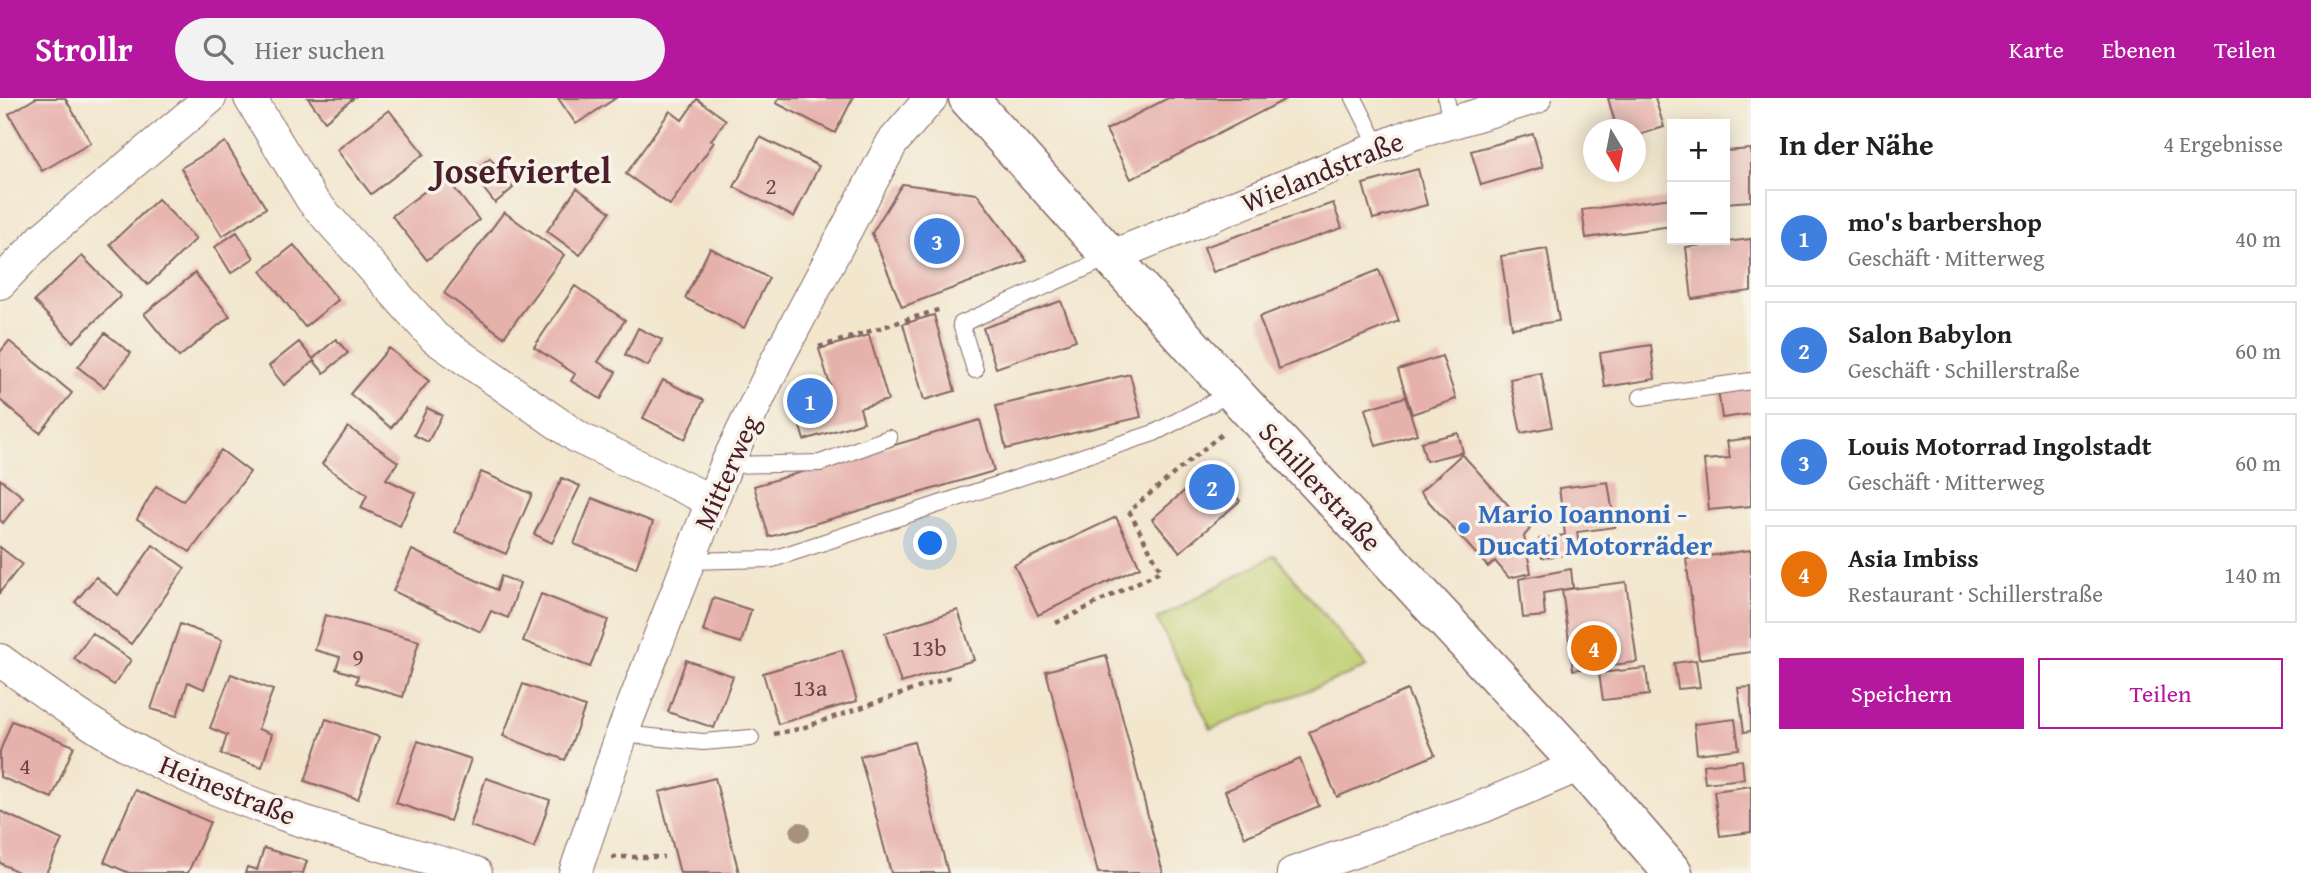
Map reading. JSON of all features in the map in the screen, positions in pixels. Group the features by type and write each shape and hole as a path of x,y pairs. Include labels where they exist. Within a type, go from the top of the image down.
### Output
{"main road":[{"name":"Schillerstraße","path":"968,98 1233,391 1580,765 1673,873"}],"street":[{"path":"0,283 44,237 210,98"},
{"path":"250,98 312,200 435,338 579,438 712,501"},
{"name":"Mitterweg","path":"577,865 622,734 726,465 777,360 892,143 931,98"},
{"name":"Wielandstraße","path":"1112,256 1378,148 1449,110 1532,98"},
{"name":"Heinestraße","path":"0,660 70,711 170,768 264,808 476,873"},
{"path":"1293,873 1482,807 1580,765"}],"lane":[{"path":"1354,98 1378,148"},
{"path":"975,370 961,324 1046,289 1112,256"},
{"path":"1641,397 1751,381"},
{"path":"687,561 773,559 1154,433 1233,391"},
{"path":"726,465 820,463 889,438"},
{"path":"622,734 703,742 751,738"}],"path":[{"path":"777,360 945,307"},
{"path":"1056,623 1161,571 1129,511 1228,429"},
{"path":"751,738 799,729 953,676"},
{"path":"577,865 664,857"}],"green space":[{"path":"1275,555 1367,667 1211,729 1157,619"}],"building":[{"path":"36,98 65,98 91,143 42,171 9,114"},
{"path":"308,98 354,98 325,121"},
{"path":"558,98 616,98 576,124"},
{"path":"779,98 853,98 835,133 776,103"},
{"path":"1168,98 1288,98 1131,179 1106,130"},
{"path":"1608,98 1655,98 1664,127 1646,133 1646,119 1614,119"},
{"path":"697,99 726,120 670,205 626,174 670,111 682,120"},
{"path":"389,110 424,154 371,194 337,150"},
{"path":"1533,134 1543,167 1481,185 1471,151"},
{"path":"760,137 819,166 794,217 734,187"},
{"path":"225,142 266,208 222,236 181,168"},
{"path":"1751,149 1751,201 1730,203 1730,151"},
{"path":"490,158 513,188 495,203 471,173"},
{"path":"1418,169 1427,205 1373,219 1363,184"},
{"path":"445,176 479,220 427,260 392,216"},
{"path":"902,184 977,194 1027,261 902,307 872,233"},
{"path":"577,188 610,212 580,255 547,231"},
{"path":"158,199 196,239 148,285 110,244"},
{"path":"1667,199 1667,227 1586,238 1582,210"},
{"path":"1333,203 1342,228 1213,272 1204,247"},
{"path":"504,212 564,255 504,337 444,293"},
{"path":"237,232 254,258 231,273 215,247"},
{"path":"1751,239 1751,291 1692,299 1686,247 1730,245 1730,242"},
{"path":"294,245 338,300 305,327 261,271"},
{"path":"710,248 769,278 744,328 685,298"},
{"path":"1547,249 1559,321 1512,328 1501,256"},
{"path":"82,256 121,296 73,342 34,301"},
{"path":"1379,270 1399,321 1279,369 1259,317"},
{"path":"195,273 230,316 179,357 144,314"},
{"path":"575,286 625,320 598,362 616,372 601,399 571,381 575,374 534,347"},
{"path":"1061,301 1076,340 996,368 983,328"},
{"path":"934,315 955,391 924,400 903,324"},
{"path":"638,328 662,340 648,366 625,355"},
{"path":"105,333 131,353 104,387 78,367"},
{"path":"869,335 888,400 860,408 864,422 804,440 791,397 830,385 819,349"},
{"path":"336,339 348,353 324,373 314,361 284,385 269,366 299,342 313,359"},
{"path":"9,341 72,393 40,433 0,400 0,352"},
{"path":"1651,345 1655,379 1605,387 1600,353"},
{"path":"389,348 429,381 391,428 350,394"},
{"path":"1442,356 1456,399 1412,414 1398,370"},
{"path":"1541,373 1552,427 1521,433 1510,379"},
{"path":"1130,374 1141,417 1006,449 996,406"},
{"path":"663,380 704,400 685,439 643,418"},
{"path":"1751,385 1751,414 1722,418 1718,390"},
{"path":"1405,397 1417,434 1376,446 1365,409"},
{"path":"427,408 442,415 428,442 414,435"},
{"path":"980,420 994,471 769,537 754,486"},
{"path":"348,427 398,462 386,479 415,493 400,526 361,508 367,495 322,464"},
{"path":"1458,433 1463,452 1426,461 1421,442"},
{"path":"1751,438 1751,506 1709,510 1704,460 1730,458 1727,441"},
{"path":"221,450 250,472 190,552 137,519 156,486 183,501"},
{"path":"1462,454 1530,529 1524,536 1531,573 1509,578 1495,561 1488,567 1420,492"},
{"path":"1211,468 1240,501 1180,552 1152,519"},
{"path":"481,472 532,494 506,554 455,532"},
{"path":"562,478 580,486 552,543 534,534"},
{"path":"0,479 23,497 3,523 0,520"},
{"path":"1608,482 1615,527 1577,532 1580,553 1542,558 1539,539 1565,535 1559,488"},
{"path":"592,498 653,522 636,568 574,544"},
{"path":"1116,517 1140,567 1038,615 1014,565"},
{"path":"153,545 185,568 131,644 75,602 96,577 118,595"},
{"path":"0,547 22,564 0,592"},
{"path":"412,550 497,590 501,576 520,583 508,618 491,611 481,632 393,591"},
{"path":"1751,550 1751,652 1699,659 1686,559"},
{"path":"1571,569 1573,588 1543,593 1545,616 1523,618 1519,579"},
{"path":"1626,582 1637,662 1573,670 1562,590"},
{"path":"541,594 608,620 590,667 523,641"},
{"path":"713,598 751,610 741,643 703,631"},
{"path":"958,610 974,660 901,683 885,633"},
{"path":"325,615 419,641 403,697 356,683 358,676 336,669 340,657 315,650"},
{"path":"180,624 222,640 204,689 188,682 177,716 151,709"},
{"path":"92,633 131,660 114,685 74,659"},
{"path":"842,650 857,701 778,724 763,673"},
{"path":"1106,655 1163,873 1098,873 1046,671"},
{"path":"686,660 733,676 714,728 668,712"},
{"path":"1696,660 1700,687 1678,689 1674,663"},
{"path":"1646,668 1649,695 1603,700 1599,673"},
{"path":"231,674 273,690 258,729 272,734 262,767 221,754 227,735 210,728"},
{"path":"523,684 585,707 565,760 503,736"},
{"path":"1751,687 1751,731 1744,732 1738,688"},
{"path":"1407,690 1435,755 1337,797 1309,732"},
{"path":"326,719 379,737 358,799 305,781"},
{"path":"1735,719 1739,749 1697,754 1694,724"},
{"path":"12,721 74,746 52,798 0,777 0,751"},
{"path":"418,741 471,759 450,821 396,803"},
{"path":"914,742 948,873 891,873 860,756"},
{"path":"1300,759 1319,806 1245,837 1225,791"},
{"path":"1742,760 1744,779 1705,783 1703,765"},
{"path":"486,778 550,800 534,848 470,826"},
{"path":"715,778 739,873 680,873 659,792"},
{"path":"1751,786 1751,832 1720,836 1714,791"},
{"path":"135,790 210,822 188,873 129,873 104,862"},
{"path":"0,811 62,840 46,873 20,873 0,863"},
{"path":"264,848 307,861 303,873 245,873 247,867 257,870"}],"place":[{"name":"Louis Motorrad Ingolstadt","path":"937,241"},
{"name":"mo's barbershop","path":"810,401"},
{"name":"Salon Babylon","path":"1212,487"},
{"name":"Mario Ioannoni - Ducati Motorräder","path":"1464,528"},
{"name":"Asia Imbiss","path":"1594,648"}],"district":[{"name":"Josefviertel","path":"522,170"}]}
